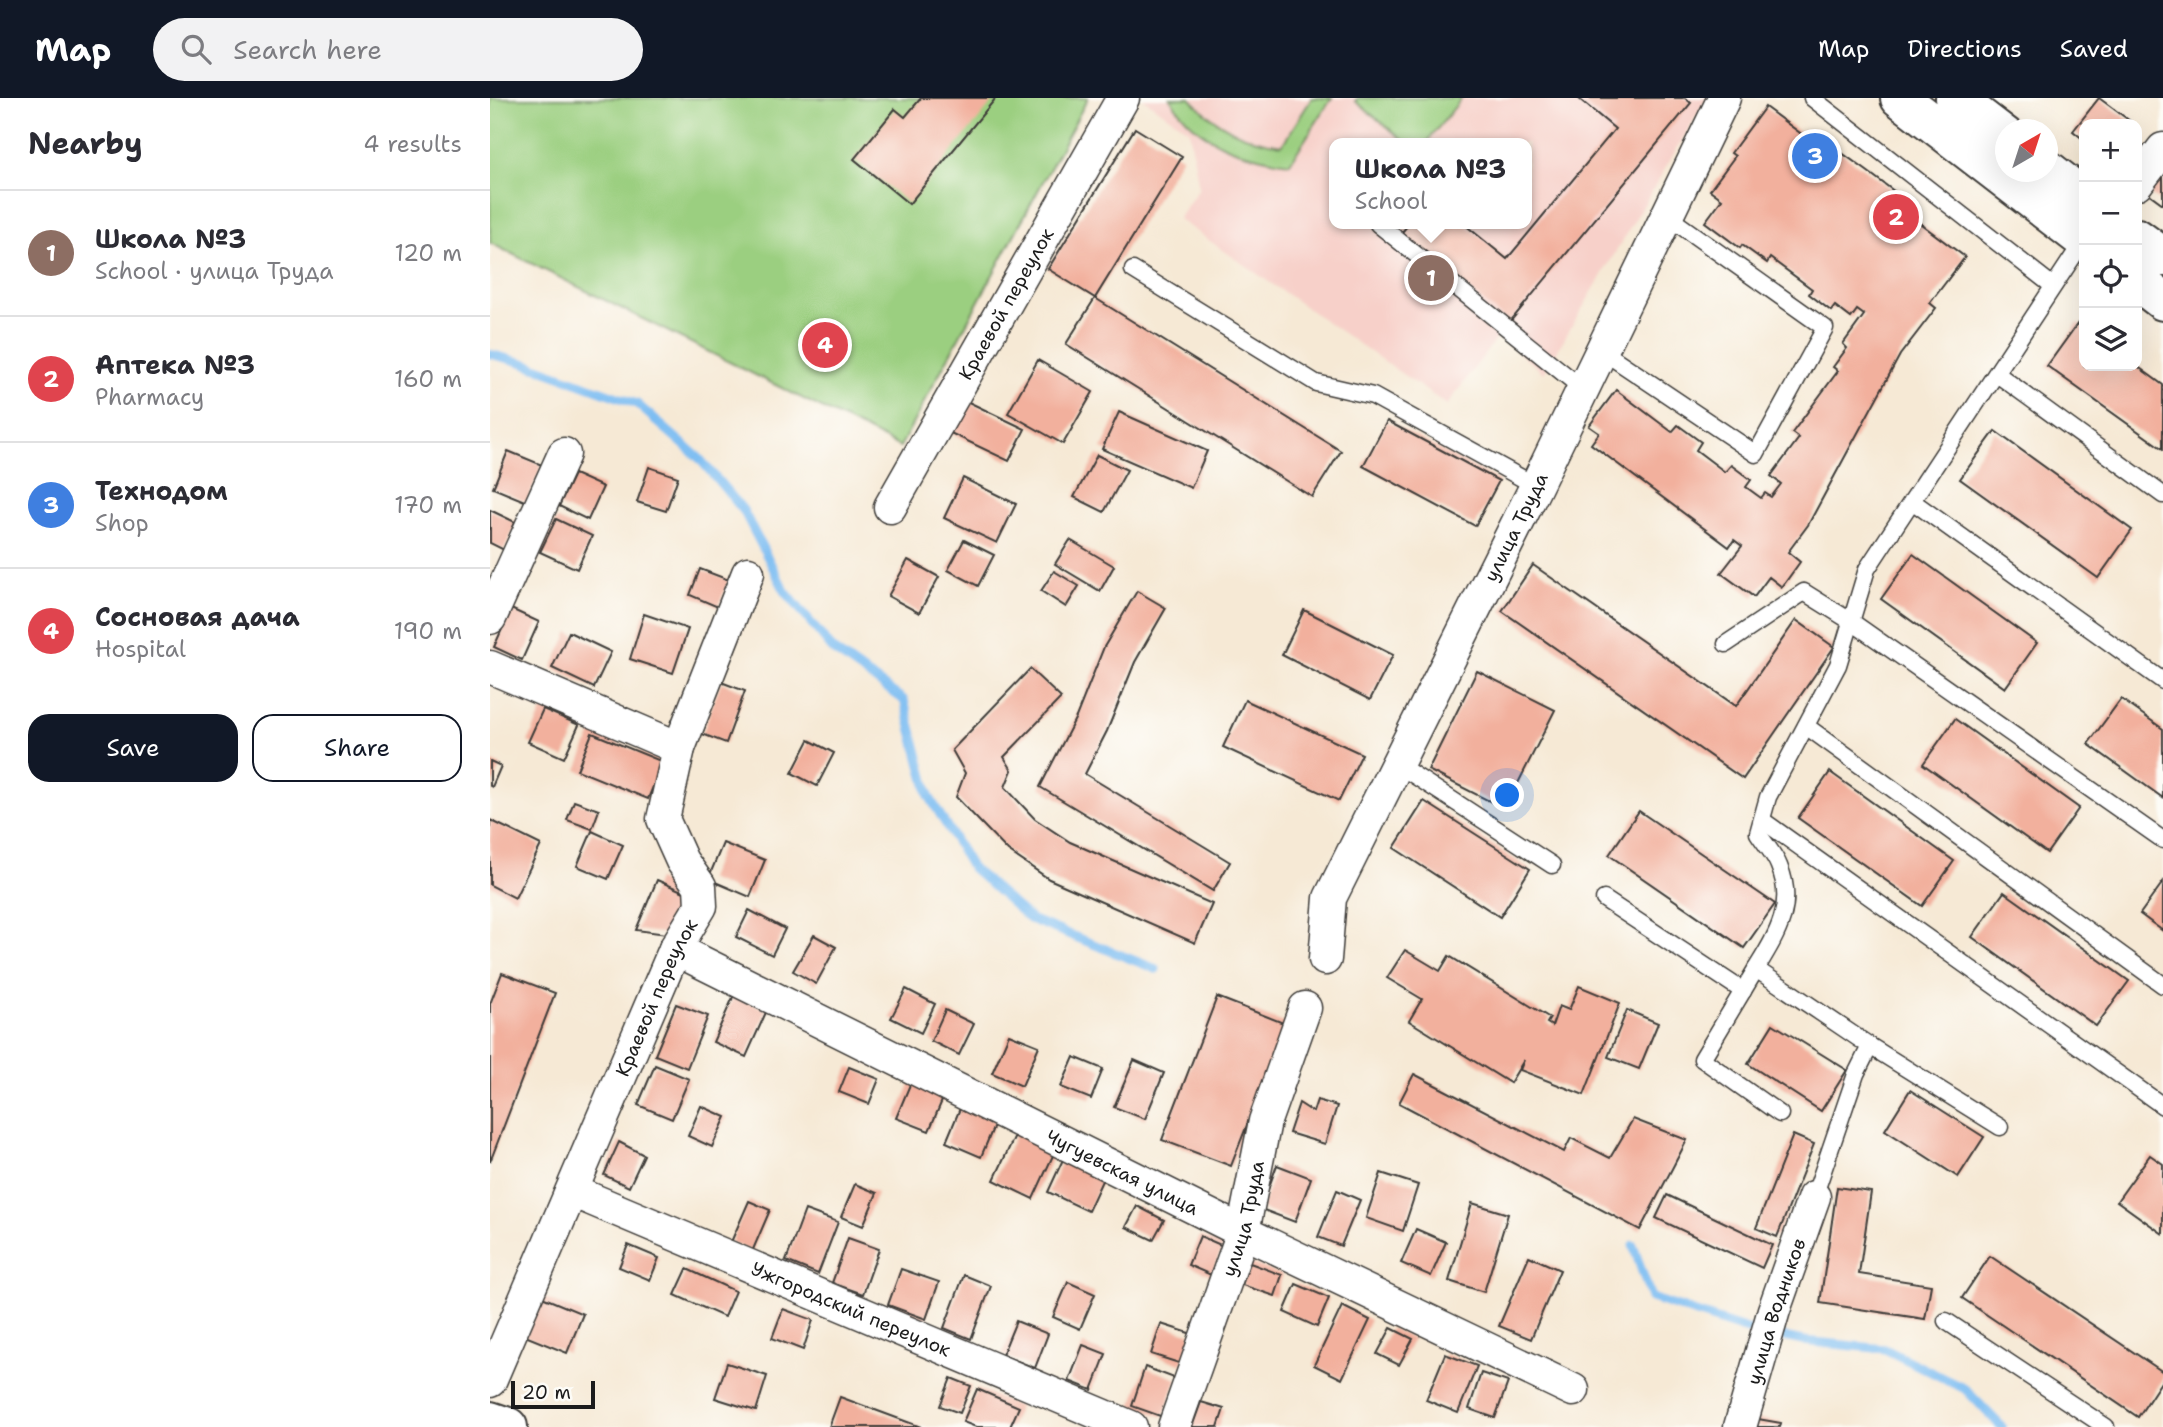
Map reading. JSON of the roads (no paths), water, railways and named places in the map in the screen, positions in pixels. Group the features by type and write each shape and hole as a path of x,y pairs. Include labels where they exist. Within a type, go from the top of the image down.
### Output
{"main road":[{"path":"1899,98 2079,236"},
{"path":"1955,98 1995,129"},
{"path":"2058,178 2079,194"},
{"path":"2142,242 2163,257"},
{"path":"2142,285 2163,301"},
{"path":"490,1421 508,1427"}],"street":[{"name":"Краевой переулок","path":"890,507 1122,98"},
{"name":"улица Труда","path":"1325,959 1330,898 1536,486 1724,98"},
{"path":"2138,182 2163,149"},
{"path":"490,618 564,454"},
{"name":"Краевой переулок","path":"490,1381 675,949 701,906 700,886 682,861 663,819 679,748 748,573"},
{"path":"490,667 679,748"},
{"name":"Чугуевская улица","path":"675,949 1243,1232 1573,1390"},
{"name":"улица Труда","path":"1174,1427 1243,1232 1265,1121 1305,1008"},
{"name":"Ужгородский переулок","path":"572,1191 1131,1427"},
{"name":"улица Водников","path":"1740,1427 1774,1310 1814,1197"}],"lane":[{"path":"1812,98 2053,286"},
{"path":"1601,350 1756,454 1825,328 1667,216"},
{"path":"1384,229 1583,388"},
{"path":"1780,1114 1702,1059 1779,932 1786,896 1779,866 1758,833 1768,797 1838,664 1867,569 2081,245"},
{"path":"1133,270 1316,383 1373,396 1536,486"},
{"path":"1997,374 2163,495"},
{"path":"1912,501 2163,681"},
{"path":"1726,644 1804,592 1852,622 2163,841"},
{"path":"1806,726 2163,985"},
{"path":"1397,764 1552,865"},
{"path":"1762,820 2163,1106"},
{"path":"1604,899 1743,991"},
{"path":"1756,969 1870,1046 2000,1127"},
{"path":"1814,1197 1856,1074 1870,1046"},
{"path":"1946,1321 2106,1427"}],"waterway":[{"path":"490,354 524,363 637,404 699,458 743,510 785,591 834,651 904,700 929,796 971,867 1030,919 1156,969"},
{"path":"1633,1245 1651,1298 1741,1328 1803,1341 1885,1349 1965,1389 2002,1427"}],"place":[{"name":"Технодом","path":"1815,156"},
{"name":"Аптека №3","path":"1896,217"},
{"name":"Школа №3","path":"1431,278"},
{"name":"Сосновая дача","path":"825,345"}]}
